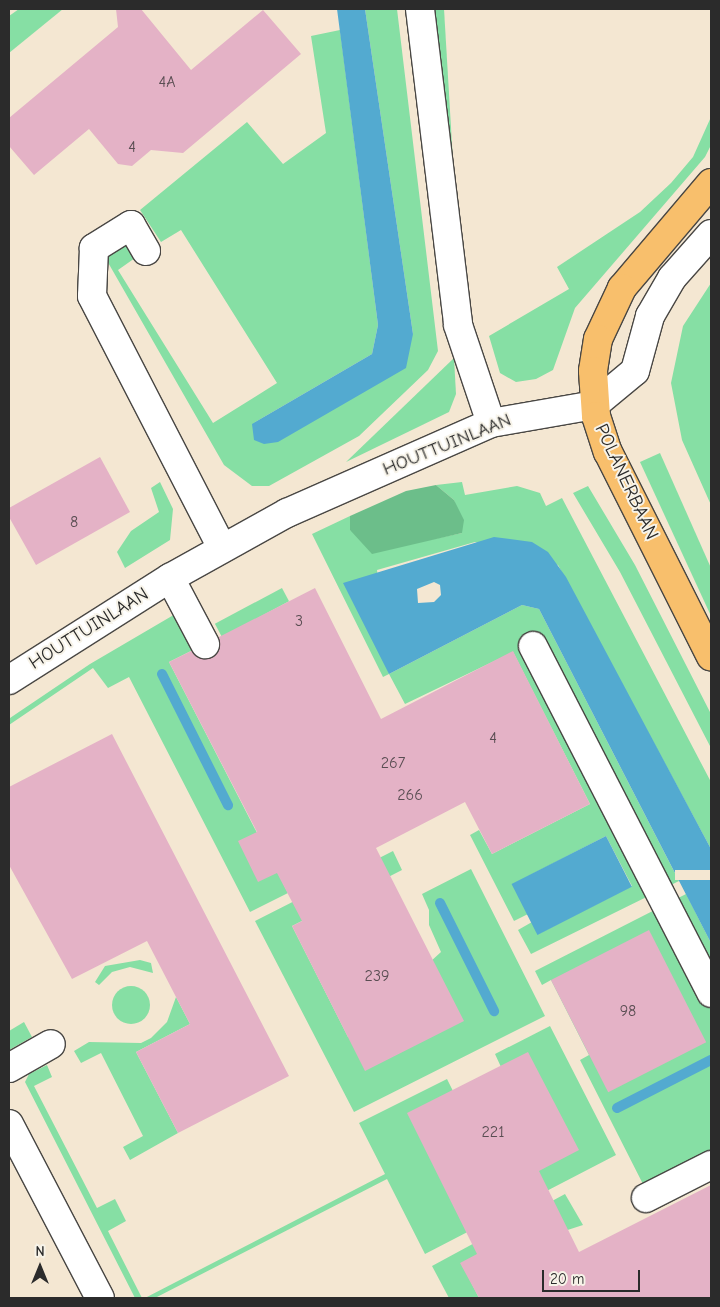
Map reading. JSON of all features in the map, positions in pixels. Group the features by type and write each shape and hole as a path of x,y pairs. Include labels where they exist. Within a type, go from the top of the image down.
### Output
{"main road":[{"name":"POLANERBAAN","path":"711,183 622,288 607,314 593,371 594,405 608,452 711,657"}],"street":[{"path":"420,9 458,325 491,422"},
{"path":"146,251 131,225 94,248 92,296 222,548"},
{"path":"594,405 635,371 650,316 672,278 711,234"},
{"name":"HOUTTUINLAAN","path":"9,680 170,578 287,513 491,422 594,405"},
{"path":"170,578 205,644"},
{"path":"533,646 711,993"},
{"path":"9,1068 51,1044"},
{"path":"9,1124 100,1298"},
{"path":"646,1198 711,1165"}],"green space":[{"path":"19,9 63,9 9,53 9,16"},
{"path":"365,9 397,9 438,351 428,370 359,436 269,486 252,486 224,465 106,259 125,242 135,258 118,270 213,423 277,383 181,230 161,242 140,210 247,122 283,164 326,133 311,36 340,30 378,325 372,354 252,424 413,334"},
{"path":"431,9 444,9 455,195"},
{"path":"711,117 711,145 705,157 575,308 553,370 536,379 516,382 500,373 489,336 569,289 557,267 640,212 671,183 693,157"},
{"path":"711,283 711,505 682,440 671,383 683,326"},
{"path":"454,358 456,394 449,412 346,462"},
{"path":"660,453 711,568 711,616 640,462"},
{"path":"160,482 173,509 170,540 125,568 117,552 131,531 159,512 151,488"},
{"path":"462,482 465,495 517,486 540,493 546,506 562,498 711,782 711,849 558,565 475,542 377,570 389,674 383,677 312,534 350,516 350,530 405,545 462,533 454,500 436,485"},
{"path":"436,485 454,500 464,520 462,533 372,554 350,530 350,516 406,491"},
{"path":"588,486 635,565 711,714 711,748 620,572 573,493"},
{"path":"282,588 289,601 222,637 215,624"},
{"path":"522,605 539,609 679,881 531,954 518,930 532,922 538,934 632,886 606,836 513,884 528,914 514,921 470,835 479,830 492,854 590,804 513,652 405,704 389,674"},
{"path":"177,613 195,649 169,662 288,893 250,912 129,677 108,688 93,668 9,725 10,718 90,664"},
{"path":"393,851 402,870 292,926 348,1037 441,952 429,925 429,910 422,894 471,869 545,1016 354,1112 255,921"},
{"path":"686,894 711,943 711,1159 647,1192 580,1060 589,1055 551,980 542,985 535,971"},
{"path":"140,960 151,963 153,973 130,967 112,972 99,985 95,982 105,966"},
{"path":"131,986 144,992 150,1005 144,1018 131,1024 118,1018 112,1005 118,992"},
{"path":"176,997 190,1024 136,1052 178,1133 130,1160 123,1147 143,1136 101,1053 81,1063 74,1051 89,1042 141,1043 151,1038 167,1022"},
{"path":"24,1022 32,1037 9,1050 9,1031"},
{"path":"550,1026 616,1155 425,1254 387,1179 155,1298 145,1298 385,1174 359,1123 447,1079 453,1091 501,1067 495,1054"},
{"path":"47,1065 52,1077 34,1086 97,1208 115,1199 126,1221 108,1231 142,1298 135,1298 25,1082 29,1074"},
{"path":"565,1194 583,1225 462,1264 479,1298 449,1298 432,1266"}],"water":[{"path":"337,9 365,9 413,334 406,368 278,442 264,444 254,440 252,424 372,354 378,325"},
{"path":"494,537 532,542 548,552 566,577 711,849 711,943 539,609 522,605 389,674 343,583","holes":["434,582 440,585 441,595 434,602 418,603 417,589"]},
{"path":"606,836 632,887 537,935 512,884"}],"pier":[{"path":"675,870 711,870 711,880 675,880"}],"building":[{"path":"116,9 141,9 191,70 263,10 301,54 183,153 151,150 132,166 118,164 89,129 34,175 9,146 9,118 118,27"},
{"path":"100,457 130,512 36,565 9,517 9,508"},
{"path":"315,588 381,719 513,651 590,804 492,854 465,802 376,848 464,1021 365,1071 292,926 302,921 277,873 258,882 238,841 257,832 169,662 191,651 197,657 212,658 218,652 219,637"},
{"path":"112,734 289,1076 178,1133 136,1052 190,1024 147,941 72,979 9,865 9,787"},
{"path":"649,930 706,1042 608,1092 551,980"},
{"path":"528,1052 579,1150 539,1171 579,1252 711,1185 711,1298 479,1298 460,1263 477,1254 407,1113"}],"waterway":[{"path":"162,674 228,805"},
{"path":"440,903 494,1011"},
{"path":"617,1108 711,1060"}]}
